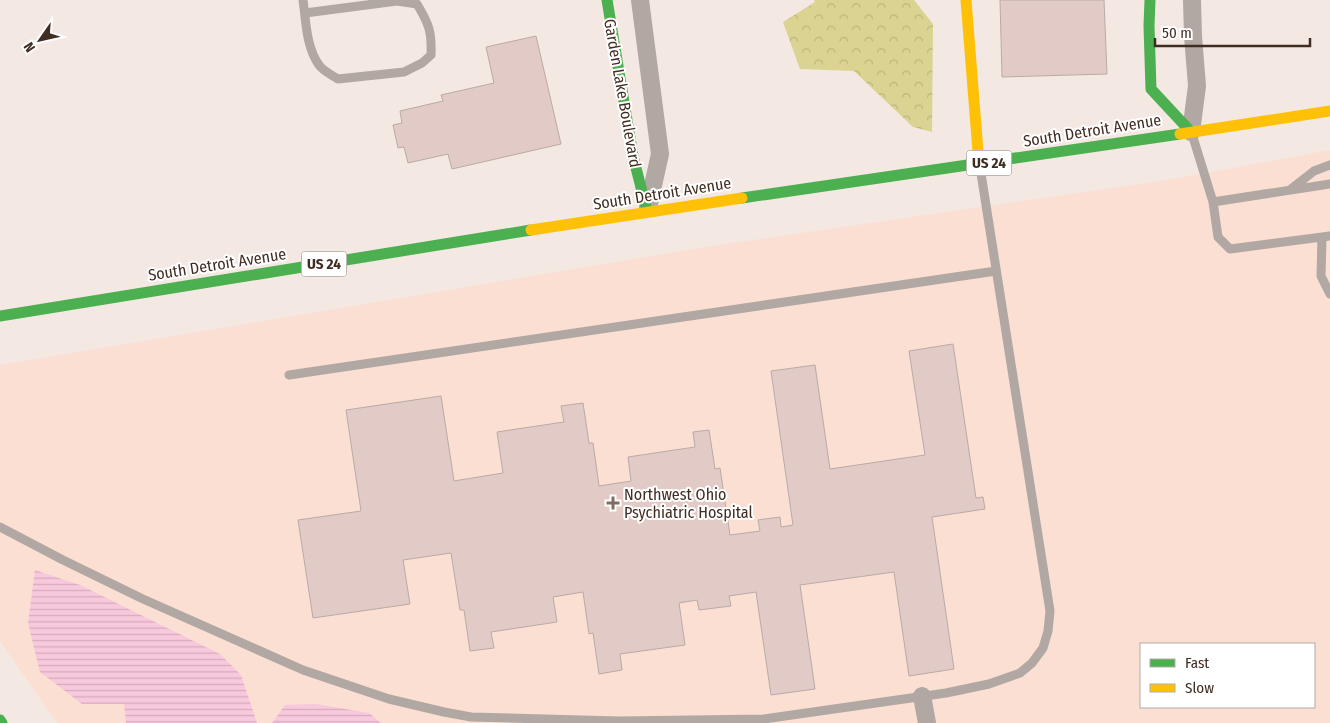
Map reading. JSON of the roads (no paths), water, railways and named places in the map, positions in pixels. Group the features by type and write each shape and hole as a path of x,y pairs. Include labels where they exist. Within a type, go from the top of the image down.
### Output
{"main road":[{"name":"Garden Lake Boulevard","path":"607,0 633,156 647,211"},
{"path":"966,0 979,164"},
{"path":"1150,0 1151,89 1192,132"},
{"name":"South Detroit Avenue","path":"0,316 647,211 979,164 1330,111"}],"street":[{"name":"Garden Lake Boulevard","path":"640,0 660,154 647,211"},
{"path":"1192,0 1192,36 1197,86 1192,132"},
{"path":"922,696 927,723"}],"lane":[{"path":"303,0 305,13 312,52 320,66 338,79 404,72 431,56 432,36 428,22 417,4 398,1 305,13"},
{"path":"1192,132 1213,202 1218,237 1230,249 1326,236 1321,276 1330,294"},
{"path":"0,527 62,560 143,599 329,680 444,712 472,717 600,720 764,719 922,696 989,684 1020,673 1032,663 1043,648 1048,631 1050,611 979,164"},
{"path":"1289,190 1314,172 1330,165"},
{"path":"1213,202 1330,184"},
{"path":"289,375 996,271"}],"place":[{"name":"Northwest Ohio Psychiatric Hospital","path":"613,503"}]}
